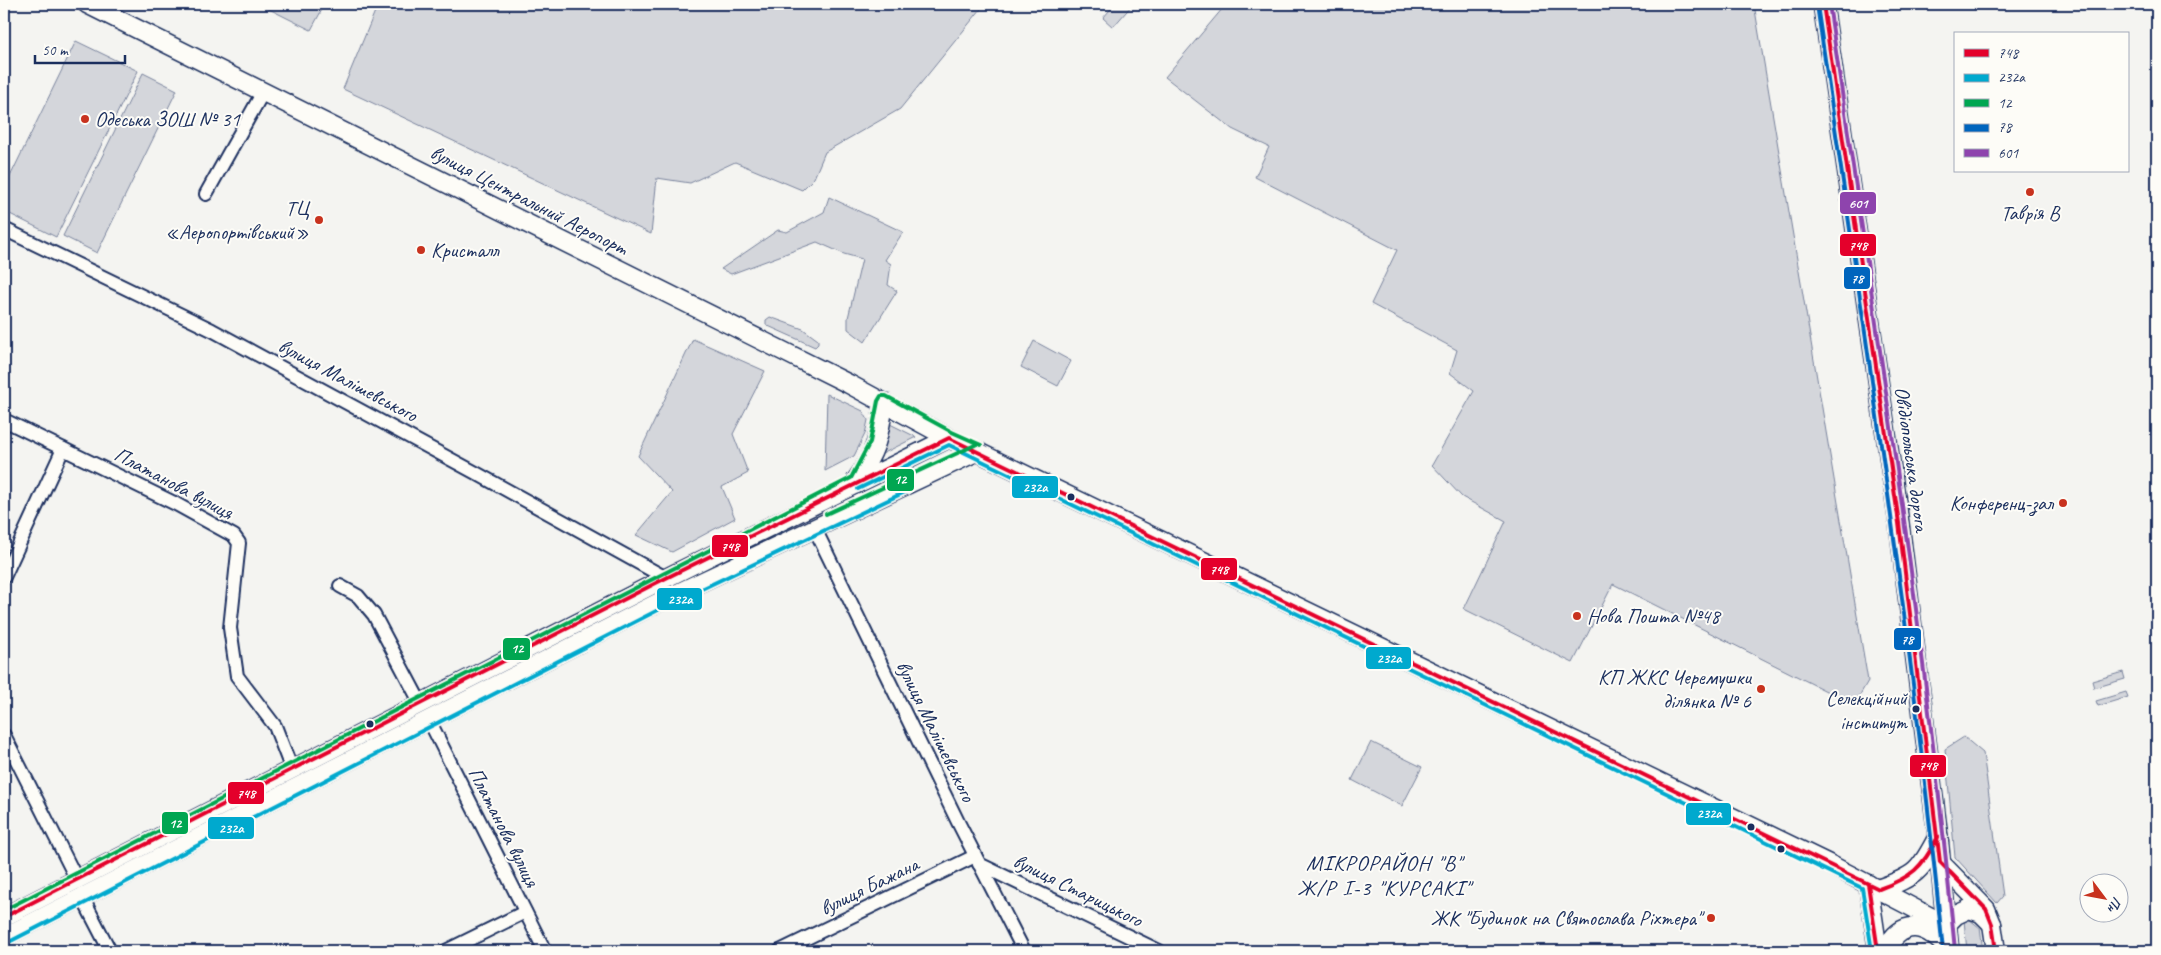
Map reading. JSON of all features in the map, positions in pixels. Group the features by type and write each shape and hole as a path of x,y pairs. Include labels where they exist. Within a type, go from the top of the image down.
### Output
{"main road":[{"name":"вулиця Центральний Аеропорт","path":"87,4 884,402 949,438 1874,886 1946,926"},
{"name":"Овідіопольська дорога","path":"1823,4 1899,523 1938,837 1949,951"},
{"path":"855,483 870,460 879,439 884,402"},
{"path":"4,936 425,712 666,578 949,438"},
{"path":"4,917 292,770 425,712 978,451"},
{"path":"1878,951 1874,886 1912,876 1927,858 1938,837"},
{"path":"1940,862 1982,904 1989,914 1996,951"},
{"path":"1946,926 1956,915 1969,908 1981,913 1992,924"},
{"path":"1885,951 1897,933 1912,927 1928,931 1949,951"}],"street":[{"path":"206,194 263,92"},
{"name":"вулиця Малішевського","path":"4,229 212,330 666,578"},
{"name":"Платанова вулиця","path":"4,420 176,504 234,536 239,543 230,628 236,676 275,726 292,770"},
{"path":"4,575 63,448"},
{"name":"вулиця Малішевського","path":"814,527 977,860 1024,951"},
{"name":"Платанова вулиця","path":"340,586 358,596 374,615 545,951"},
{"path":"4,735 77,880"},
{"name":"вулиця Бажана","path":"780,951 977,860"},
{"name":"вулиця Старицького","path":"977,860 1158,951"},
{"path":"82,896 110,951"},
{"path":"446,951 525,912"}],"shaded area":[{"path":"259,4 325,4 311,30"},
{"path":"378,4 985,4 900,109 825,152 814,178 802,190 735,162 690,183 657,178 651,234 343,89"},
{"path":"1115,4 1133,4 1113,27 1103,18"},
{"path":"1218,4 1754,4 1868,681 1854,705 1613,584 1573,663 1464,609 1506,521 1462,497 1432,465 1474,391 1450,373 1457,350 1371,304 1397,250 1255,177 1269,147 1232,129 1165,77 1223,8"},
{"path":"76,41 138,71 56,237 4,211 4,189"},
{"path":"143,73 177,90 97,253 63,236"},
{"path":"829,197 903,232 885,260 891,264 888,285 897,291 865,342 848,329 848,318 862,259 844,254 817,242 731,274 721,269 778,230 787,232 824,212"},
{"path":"770,317 803,329 818,340 818,344 815,347 766,325 766,320"},
{"path":"693,339 765,371 733,434 748,473 722,487 735,518 672,552 636,535 672,492 638,456"},
{"path":"1034,341 1071,361 1058,386 1021,367"},
{"path":"827,394 863,411 868,420 865,434 854,456 825,471"},
{"path":"890,424 916,437 878,456"},
{"path":"2123,672 2125,679 2094,688 2092,681"},
{"path":"2126,692 2128,697 2098,706 2096,701"},
{"path":"1964,737 1983,753 2003,896 1997,903 1955,857 1945,749"},
{"path":"1371,742 1422,767 1402,806 1352,780"},
{"path":"1969,919 1980,928 1983,951 1967,951 1964,920"}],"transit line":[{"name":"748","path":"1823,4 1899,523 1940,862 1986,909 1992,924 1996,951"},
{"name":"601","path":"1829,4 1914,594 1943,831 1955,950"},
{"name":"78","path":"1817,5 1902,595 1931,832 1943,951"},
{"name":"12","path":"4,910 851,478 870,442 878,401 881,396 886,396 952,432 981,445"},
{"name":"748","path":"4,917 656,583 949,438 1879,889 1900,880 1915,870 1927,857 1938,837"},
{"name":"232а","path":"858,489 949,445 1862,888 1872,951"},
{"name":"12","path":"826,514 975,445"},
{"name":"232а","path":"7,943 666,606 907,491"},
{"name":"748","path":"1868,884 1878,951"}],"place":[{"name":"Одеська ЗОШ № 31","path":"85,119"},
{"name":"Таврія В","path":"2030,192"},
{"name":"ТЦ «Аеропортівський»","path":"319,220"},
{"name":"Кристалл","path":"421,250"},
{"name":"Конференц-зал","path":"2063,503"},
{"name":"Нова Пошта №48","path":"1577,616"},
{"name":"КП ЖКС Черемушки ділянка № 6","path":"1761,689"},
{"name":"Селекційний інститут","path":"1916,709"},
{"name":"ЖК \"Будинок на Святослава Ріхтера\"","path":"1711,918"}],"district":[{"name":"МІКРОРАЙОН \"В\" Ж/Р I-3 \"КУРСАКІ\"","path":"1384,876"}]}
